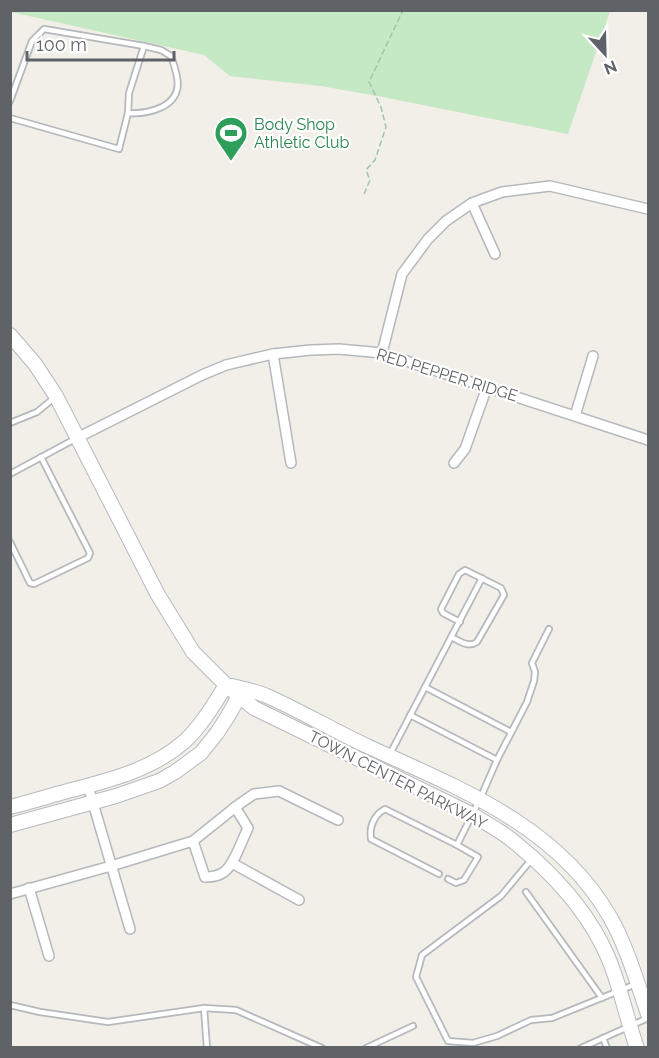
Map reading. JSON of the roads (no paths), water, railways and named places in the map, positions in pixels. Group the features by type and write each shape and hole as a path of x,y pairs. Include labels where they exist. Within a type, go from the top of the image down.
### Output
{"street":[{"path":"382,353 402,274 428,239 446,221 472,203 502,192 550,186 648,209"},
{"path":"472,203 495,254"},
{"path":"10,335 35,364 56,396 158,595 187,643 226,685 187,739 165,757 111,780 10,807"},
{"name":"RED PEPPER RIDGE","path":"77,438 201,375 226,365 273,354 339,349 382,353 648,440"},
{"path":"273,354 291,463"},
{"path":"576,416 593,356"},
{"path":"454,463 465,449 487,387"},
{"name":"TOWN CENTER PARKWAY","path":"226,685 241,692 265,695 338,733 480,799 525,826 557,853 589,886 610,917 643,981 648,1016"},
{"path":"10,825 146,786 175,772 201,753 228,716 241,692"},
{"name":"TOWN CENTER PARKWAY","path":"241,692 254,708 471,814 501,831 533,858 563,886 581,908 598,935 608,957 637,1047"},
{"path":"88,786 130,929"},
{"path":"10,894 193,841 254,794 279,790 338,820"},
{"path":"193,841 205,877 213,877 224,872 232,863 248,828 235,807"},
{"path":"232,863 299,900"},
{"path":"29,888 49,956"}],"lane":[{"path":"10,101 32,41 45,29 144,46 161,50 171,56 178,82 172,102 141,114 128,113"},
{"path":"10,118 119,149 128,113 129,93 144,46"},
{"path":"10,423 37,412 56,396"},
{"path":"10,474 77,438"},
{"path":"10,542 30,583 34,584 88,558 90,553 41,457"},
{"path":"452,637 468,645 477,642 504,595 501,588 465,570 459,574 441,609 443,613 459,622"},
{"path":"388,756 482,578"},
{"path":"457,845 526,702 534,681 535,672 532,663 549,628"},
{"path":"425,687 511,732"},
{"path":"410,715 497,760"},
{"path":"439,874 371,839 369,831 378,813 385,809 478,857 465,880 456,883 448,879"},
{"path":"533,858 501,896 422,955 416,977 448,1041 473,1043 497,1036 531,1020 552,1018 643,981"},
{"path":"526,892 602,998"},
{"path":"10,1005 108,1022 204,1008 236,1010 322,1047"},
{"path":"204,1008 207,1047"},
{"path":"583,1047 648,1016"},
{"path":"366,1047 413,1026"},
{"path":"603,1038 607,1047"}],"place":[{"name":"Body Shop Athletic Club","path":"231,162"}]}
